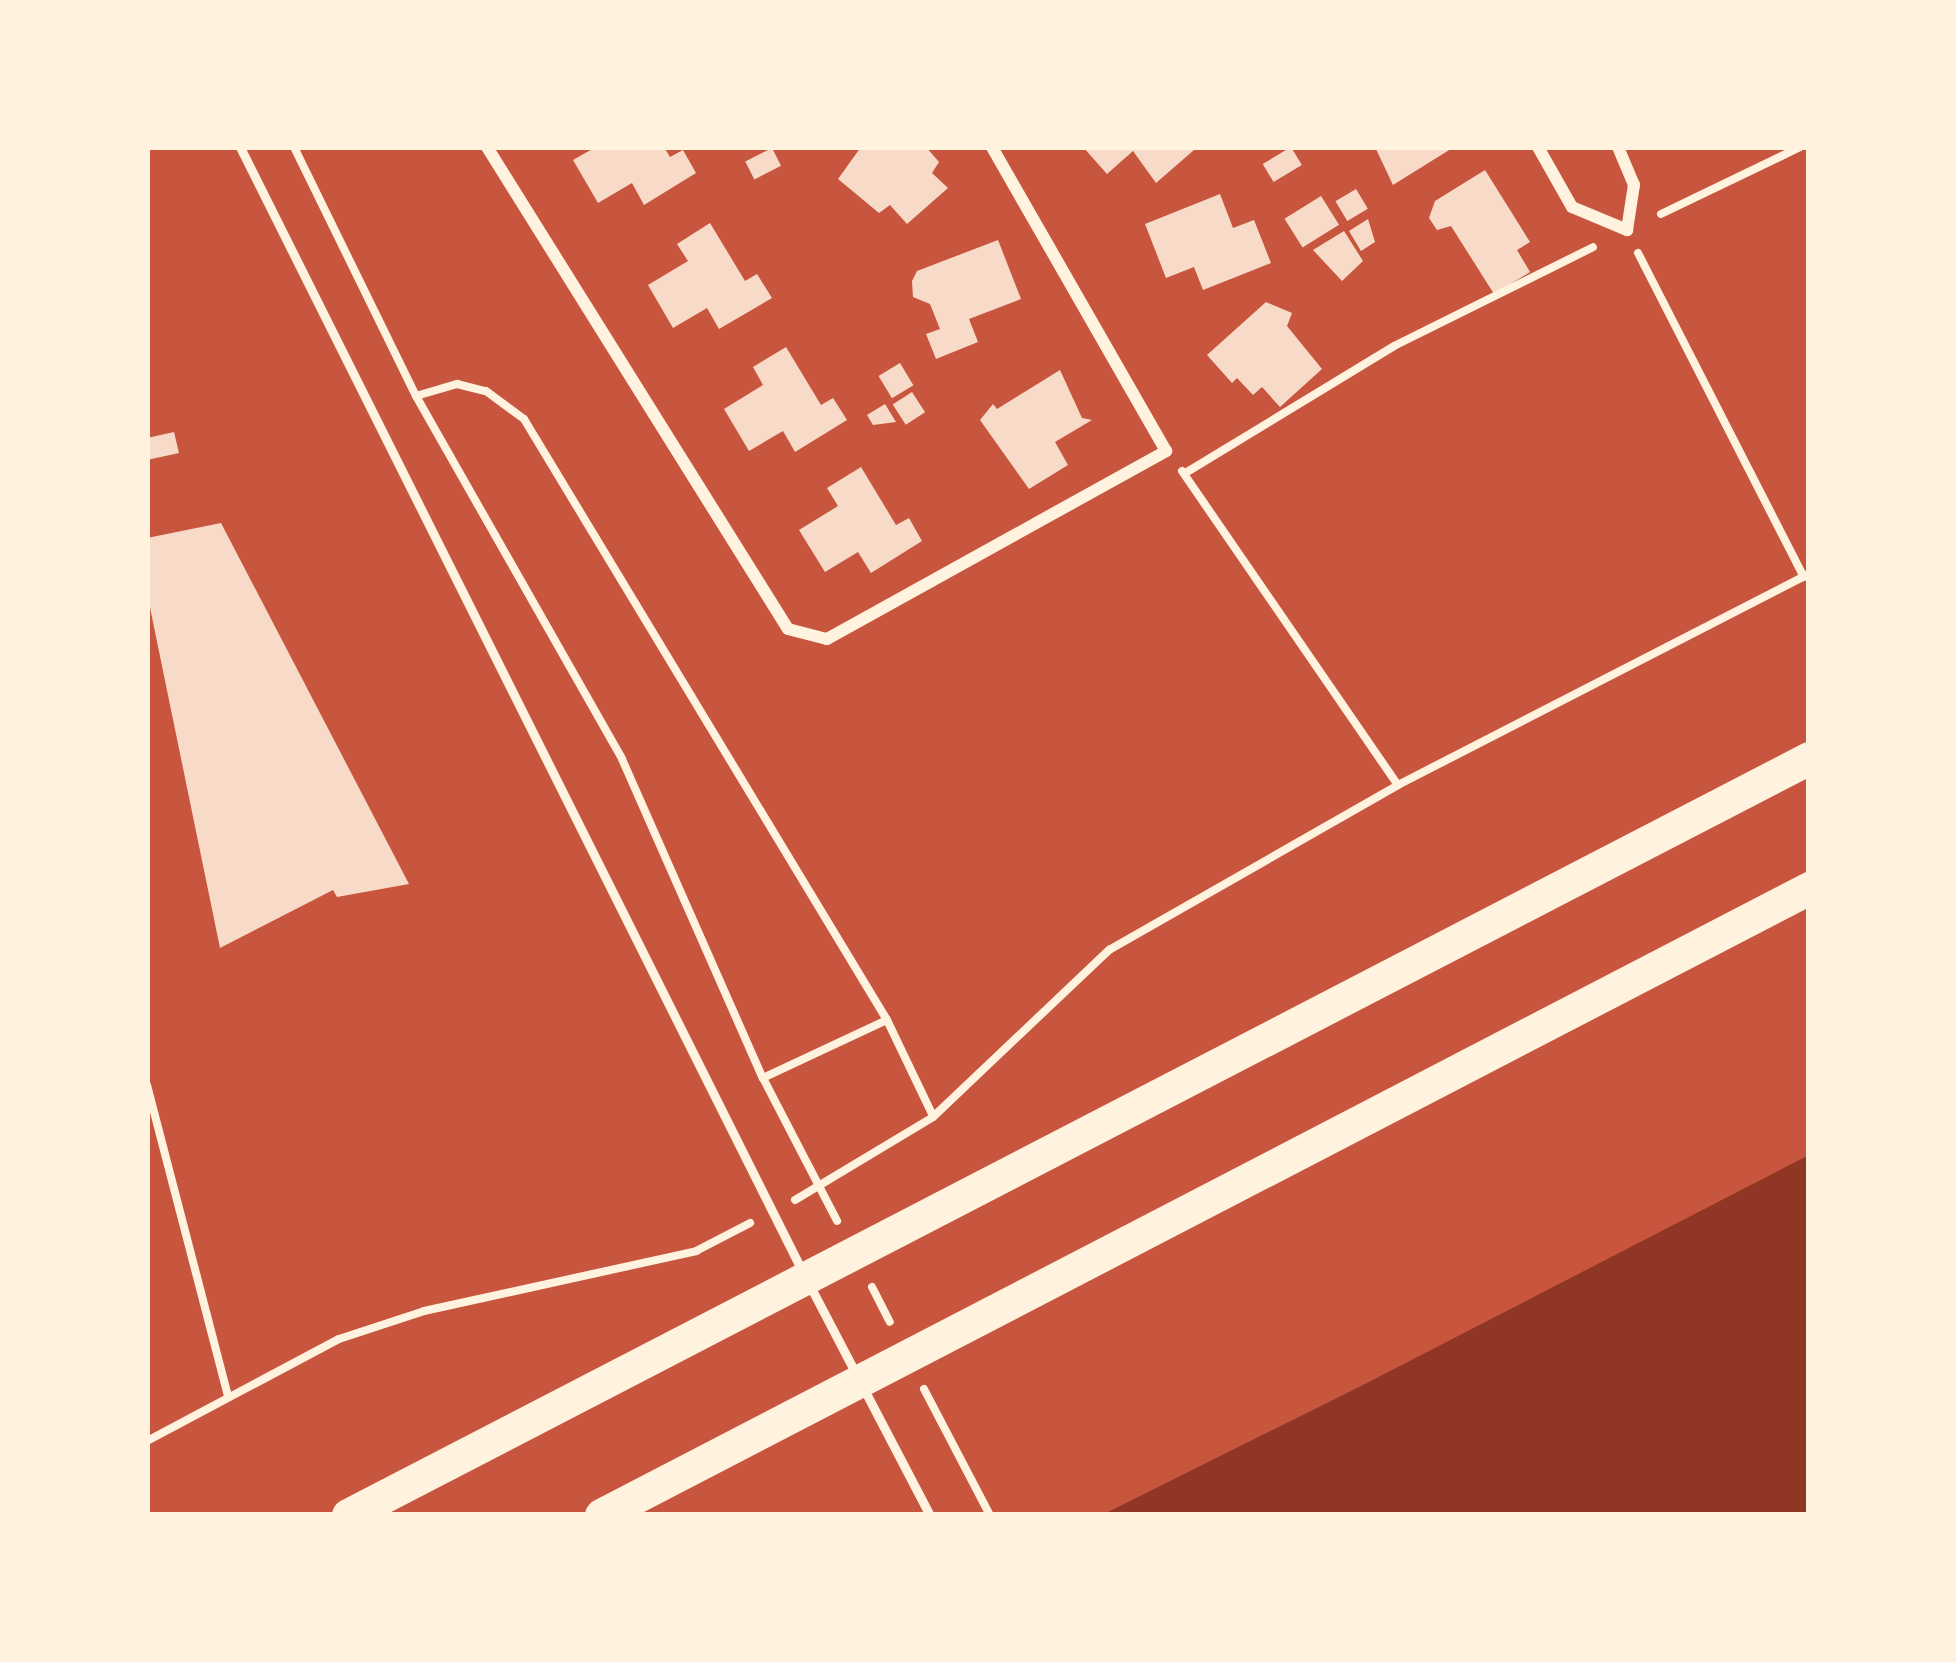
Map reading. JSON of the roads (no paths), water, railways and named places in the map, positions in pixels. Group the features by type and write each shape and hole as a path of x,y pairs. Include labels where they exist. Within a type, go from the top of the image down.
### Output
{"highway":[{"path":"348,1515 1809,758"},
{"path":"601,1515 1809,888"}],"street":[{"path":"487,147 788,628 827,639 1166,451 992,147"},
{"path":"1538,147 1572,207 1627,230 1634,185 1618,147"}],"lane":[{"path":"240,147 742,1156 930,1515"}]}
